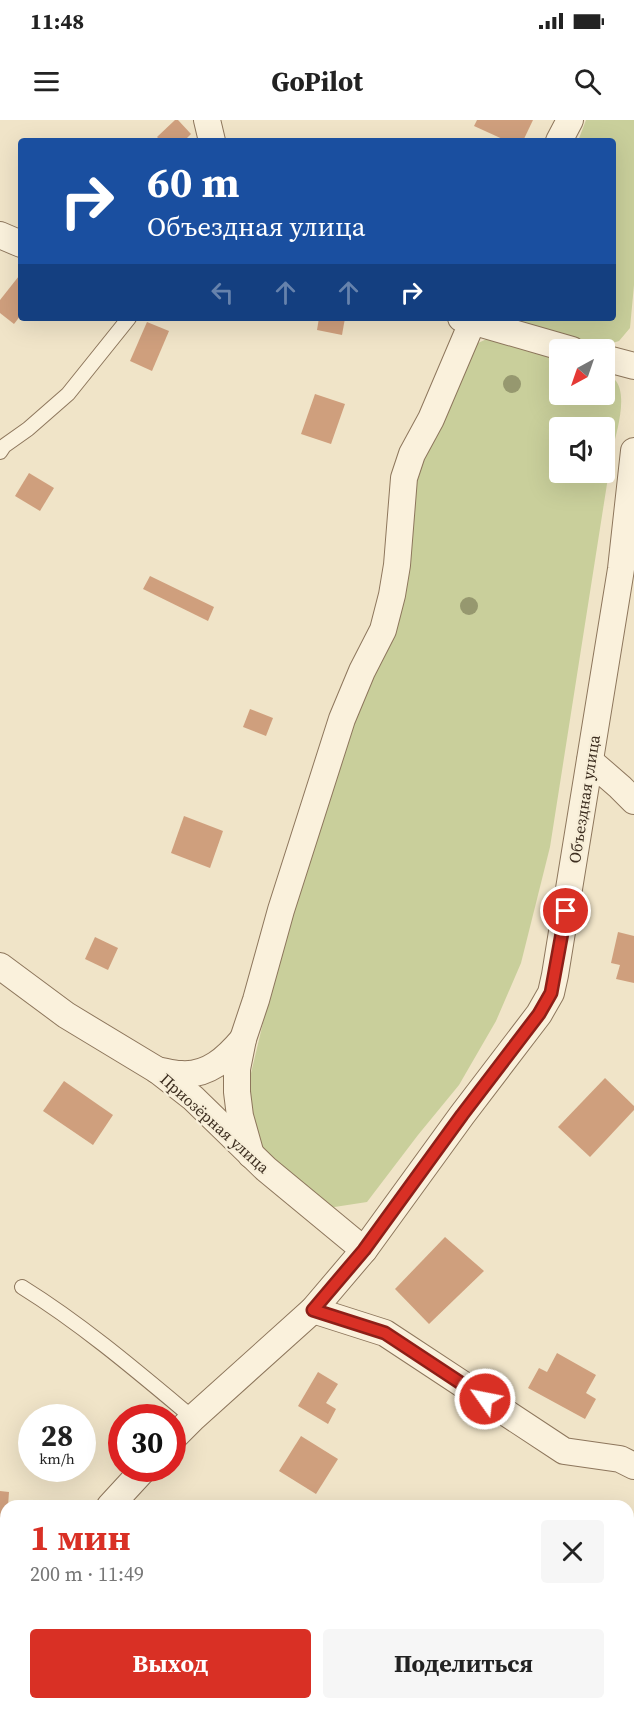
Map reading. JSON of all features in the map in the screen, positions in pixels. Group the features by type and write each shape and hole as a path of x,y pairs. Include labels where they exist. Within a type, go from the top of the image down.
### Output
{"street":[{"path":"207,120 211,138"},
{"path":"561,138 570,120"},
{"path":"0,235 18,243"},
{"path":"251,1155 240,1116 237,1092 237,1069 243,1039 281,910 342,719 362,671 383,630 392,595 404,478 412,454 431,419 468,321"},
{"path":"475,321 549,344"},
{"path":"615,361 634,366"},
{"name":"Объездная улица","path":"186,1424 313,1310 364,1250 539,1014 551,993 621,569 634,451"},
{"path":"590,761 622,781 634,801"},
{"name":"Приозёрная улица","path":"0,966 66,1015 157,1070 193,1098 266,1169 364,1250"},
{"path":"157,1070 182,1074 199,1072 222,1062 243,1039"},
{"path":"313,1310 385,1333 564,1451 620,1459 634,1466"},
{"path":"116,1500 132,1482"}],"lane":[{"path":"0,452 4,446 49,412 68,394 127,321"},
{"path":"22,1287 90,1333 192,1418"}],"green space":[{"path":"586,120 634,120 634,285 630,328 619,341 615,342 615,339 563,339 512,321 616,321 616,138 579,138"},
{"path":"489,338 549,355 549,405 615,405 615,380 621,396 620,416 615,438 615,417 549,417 549,483 607,483 550,847 521,963 496,1021 459,1085 367,1202 328,1208 253,1139 246,1094 284,935 412,485 466,359 478,343"}],"building":[{"path":"175,120 178,120 191,134 187,138 157,137"},
{"path":"477,120 533,120 524,138 500,138 474,126"},
{"path":"18,277 18,319 14,324 0,313 0,300"},
{"path":"318,321 344,321 342,335 317,330"},
{"path":"147,322 169,331 152,371 130,361"},
{"path":"315,394 345,404 331,444 301,434"},
{"path":"29,473 54,488 40,511 15,496"},
{"path":"150,576 214,607 208,621 143,589"},
{"path":"250,709 273,718 266,736 243,727"},
{"path":"184,816 223,831 210,868 171,853"},
{"path":"618,932 634,936 634,983 616,979 620,965 611,963"},
{"path":"95,937 118,948 108,970 85,959"},
{"path":"605,1078 634,1106 634,1110 590,1157 558,1127"},
{"path":"64,1081 113,1115 93,1145 43,1111"},
{"path":"445,1237 484,1271 429,1324 395,1289"},
{"path":"557,1353 596,1375 586,1393 596,1399 585,1419 528,1388 539,1368 547,1372"},
{"path":"318,1372 338,1384 326,1403 336,1409 328,1424 298,1406"},
{"path":"301,1436 338,1459 316,1494 279,1471"},
{"path":"0,1491 9,1492 8,1500 0,1500"}],"route":[{"path":"485,1399 385,1333 313,1310 364,1250 539,1014 551,993 566,911"}]}
